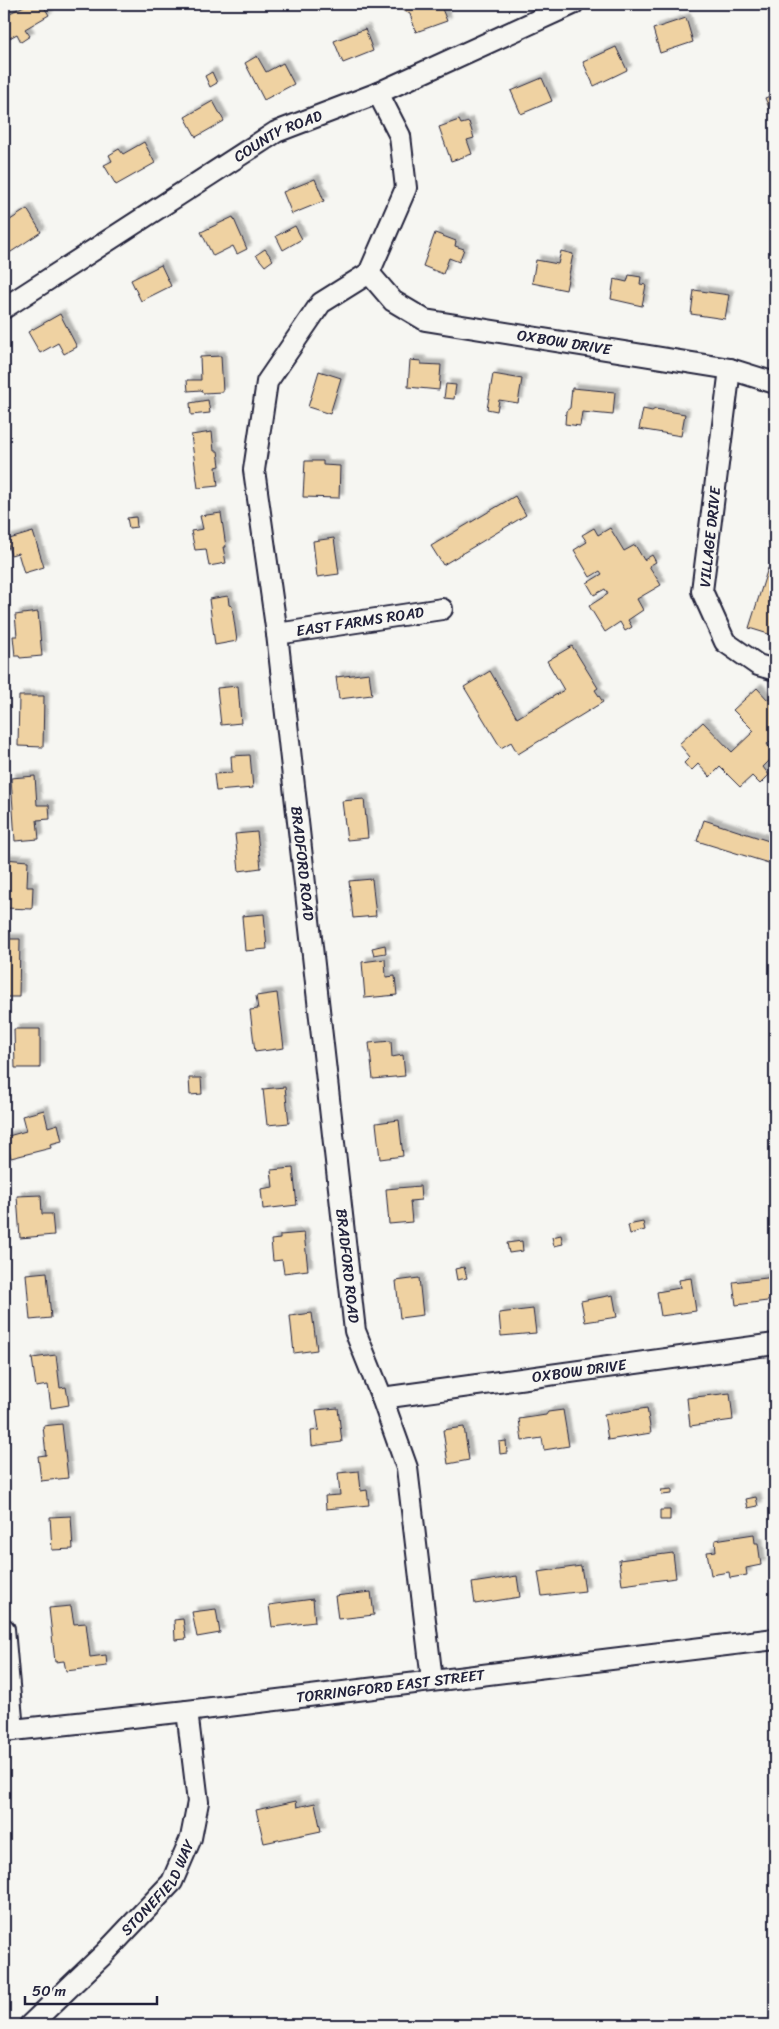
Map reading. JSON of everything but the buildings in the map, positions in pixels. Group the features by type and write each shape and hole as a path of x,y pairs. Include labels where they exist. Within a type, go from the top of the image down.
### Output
{"street":[{"name":"COUNTY ROAD","path":"4,308 276,132 378,93 573,4"},
{"path":"369,273 406,188 400,136 378,93"},
{"name":"OXBOW DRIVE","path":"369,273 393,301 425,320 730,369 775,383"},
{"name":"BRADFORD ROAD","path":"369,273 321,303 267,382 254,470 277,634 355,1331 382,1398 406,1468 432,1680"},
{"name":"VILLAGE DRIVE","path":"730,369 702,591 724,642 758,665 775,670"},
{"name":"EAST FARMS ROAD","path":"277,634 442,609"},
{"name":"OXBOW DRIVE","path":"382,1398 775,1344"},
{"path":"4,1628 9,1730"},
{"name":"TORRINGFORD EAST STREET","path":"9,1730 187,1711 775,1639"},
{"name":"STONEFIELD WAY","path":"30,2025 104,1954 172,1882 191,1838 198,1802 187,1711"}]}
